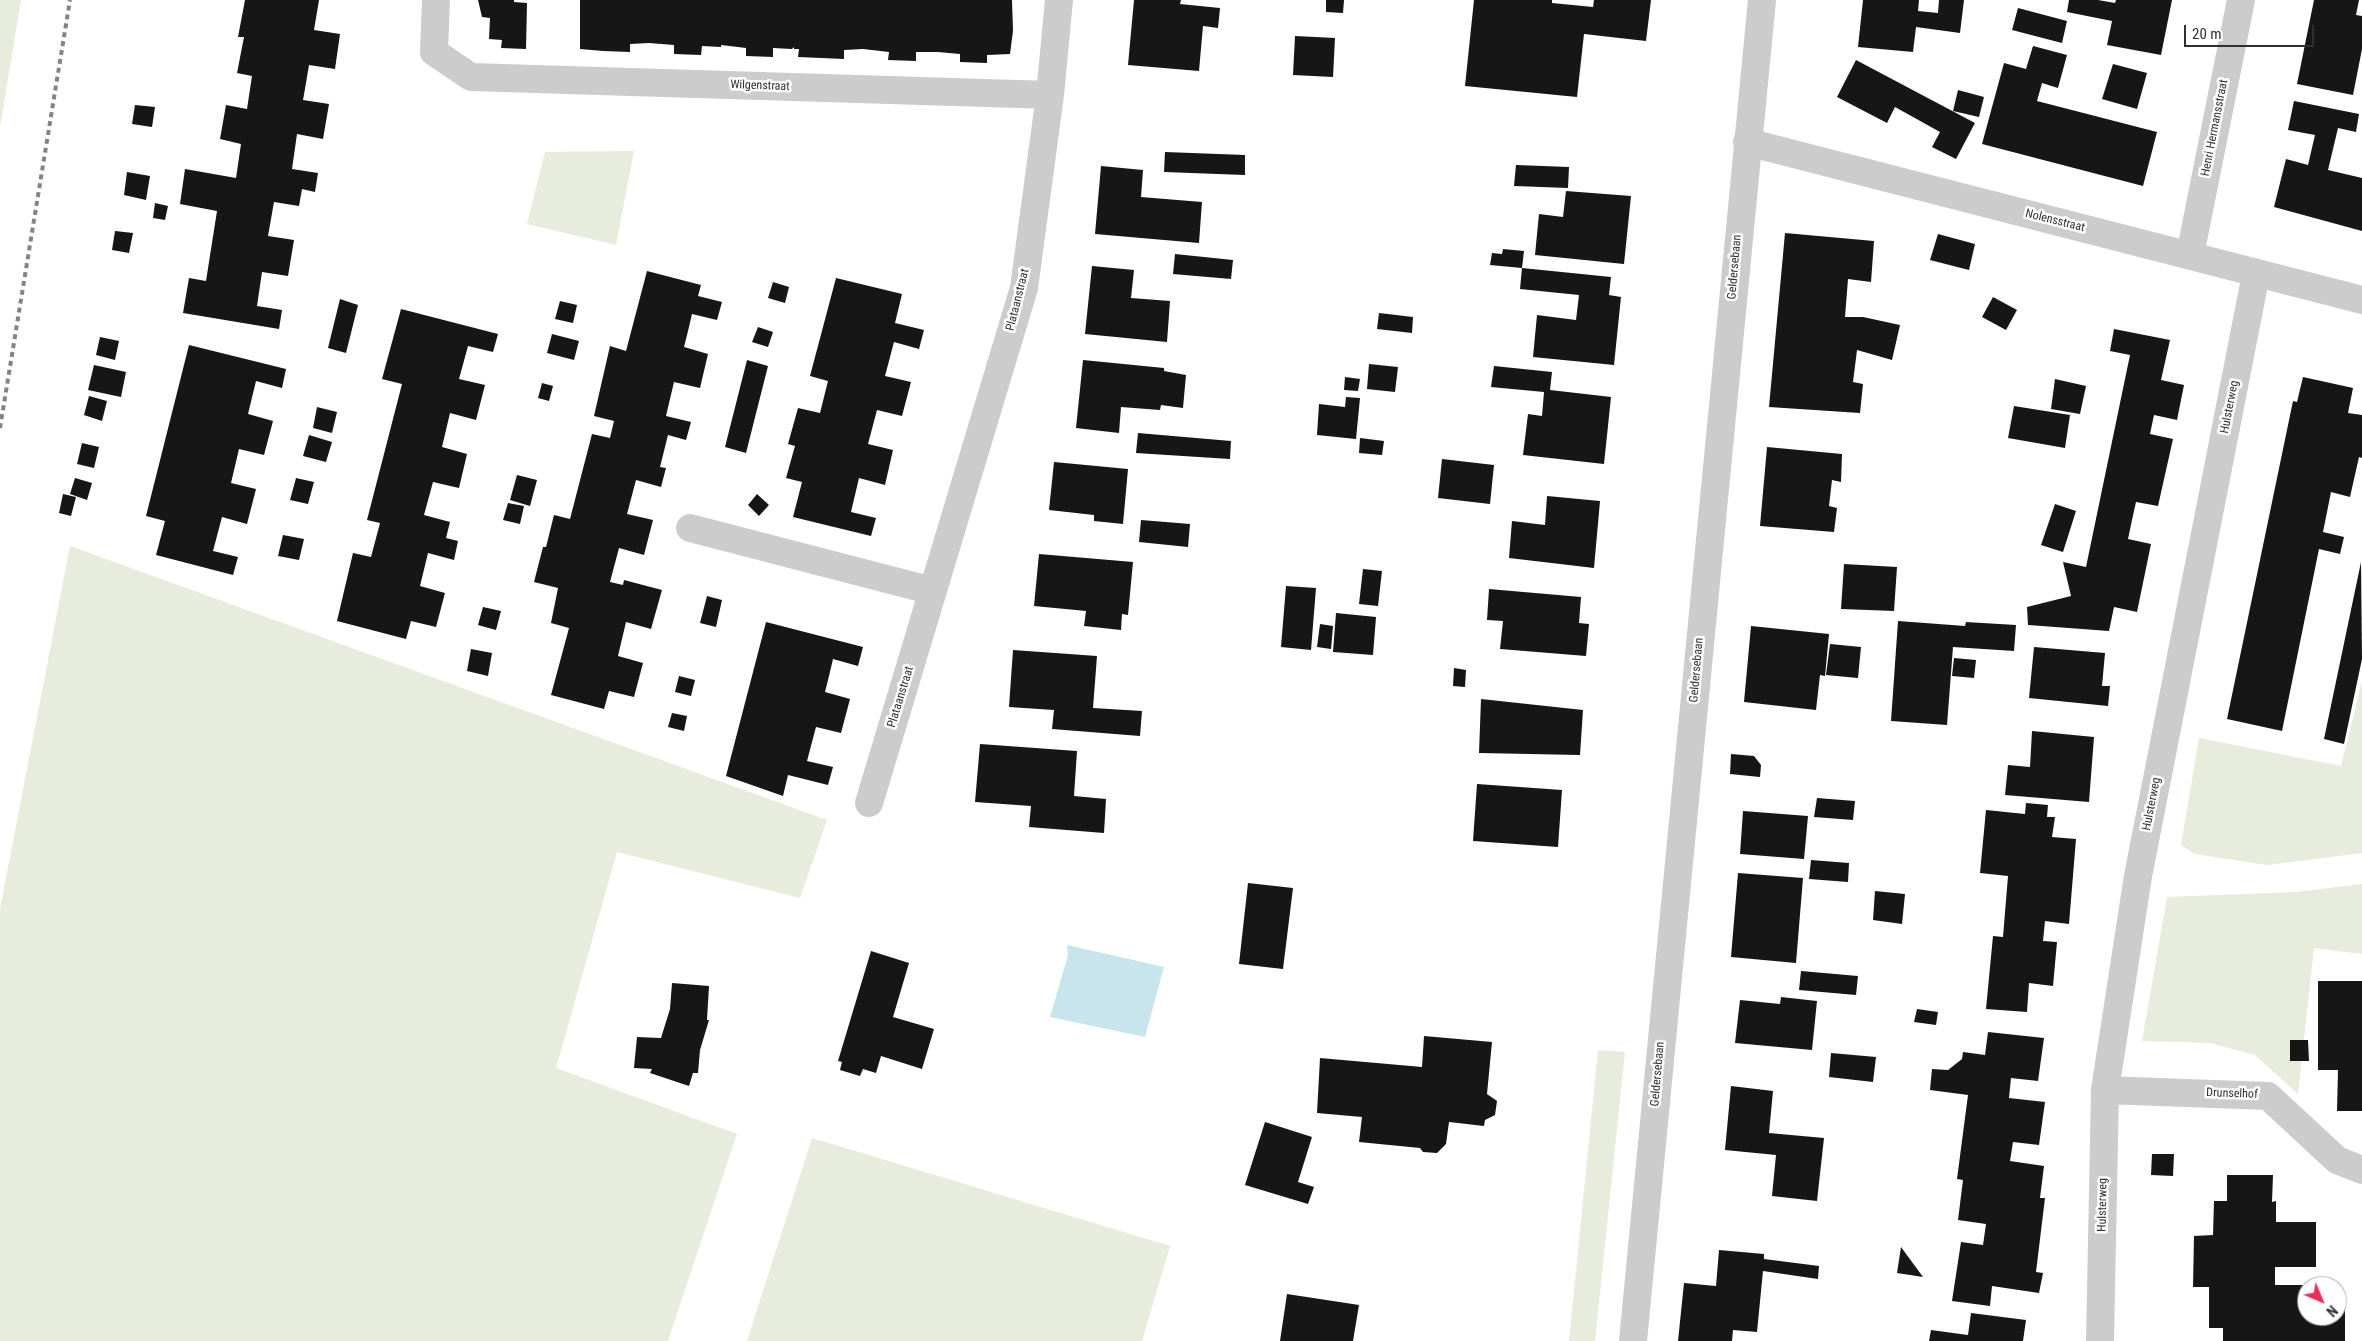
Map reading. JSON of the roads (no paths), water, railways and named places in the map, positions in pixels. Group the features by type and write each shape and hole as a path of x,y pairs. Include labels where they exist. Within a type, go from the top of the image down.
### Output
{"street":[{"name":"Wilgenstraat","path":"436,0 434,52 471,77 1050,95"},
{"name":"Plataanstraat","path":"869,803 1024,288 1050,95 1059,0"},
{"name":"Geldersebaan","path":"1633,1341 1762,0"},
{"name":"Henri Hermansstraat","path":"2190,255 2241,0"},
{"name":"Nolensstraat","path":"1747,142 2362,300"},
{"name":"Hulsterweg","path":"2100,1341 2105,1090 2138,876 2256,274"},
{"path":"690,528 933,591"},
{"name":"Drunselhof","path":"2105,1090 2268,1096 2337,1160 2362,1170"}],"water":[{"path":"1067,945 1164,967 1145,1037 1050,1017 1068,955"}],"railway":[{"path":"0,428 70,0"}]}
